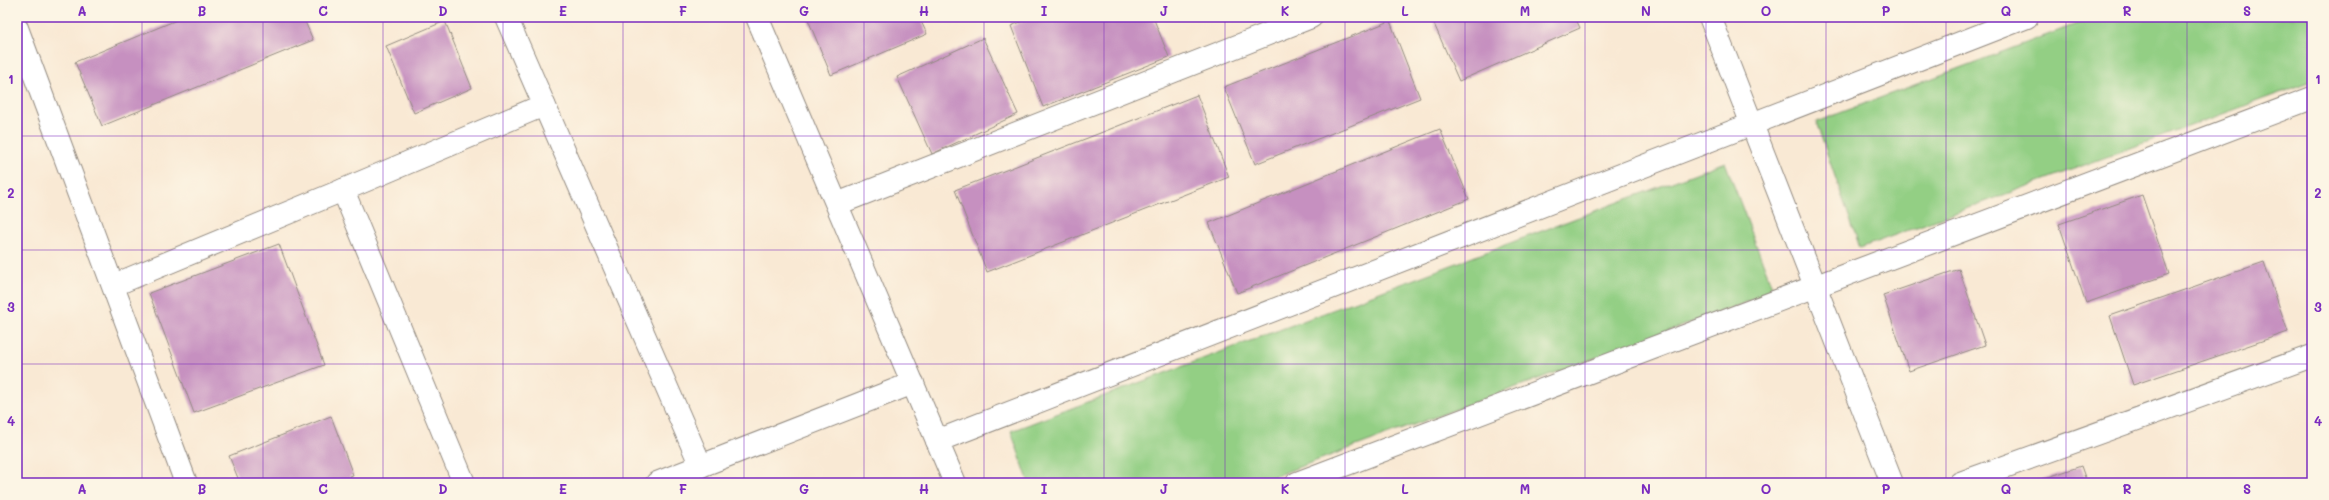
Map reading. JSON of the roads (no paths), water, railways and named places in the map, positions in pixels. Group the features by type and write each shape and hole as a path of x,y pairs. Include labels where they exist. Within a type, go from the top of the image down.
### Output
{"street":[{"path":"506,17 701,466"},
{"path":"757,17 955,483"},
{"path":"837,204 1311,17"},
{"path":"1710,17 1892,483"},
{"path":"937,441 1751,123 2027,17"},
{"path":"17,28 186,483"},
{"path":"1297,483 2312,98"},
{"path":"114,286 544,105"},
{"path":"343,190 464,483"},
{"path":"1960,483 2312,356"},
{"path":"657,483 913,383"}]}
